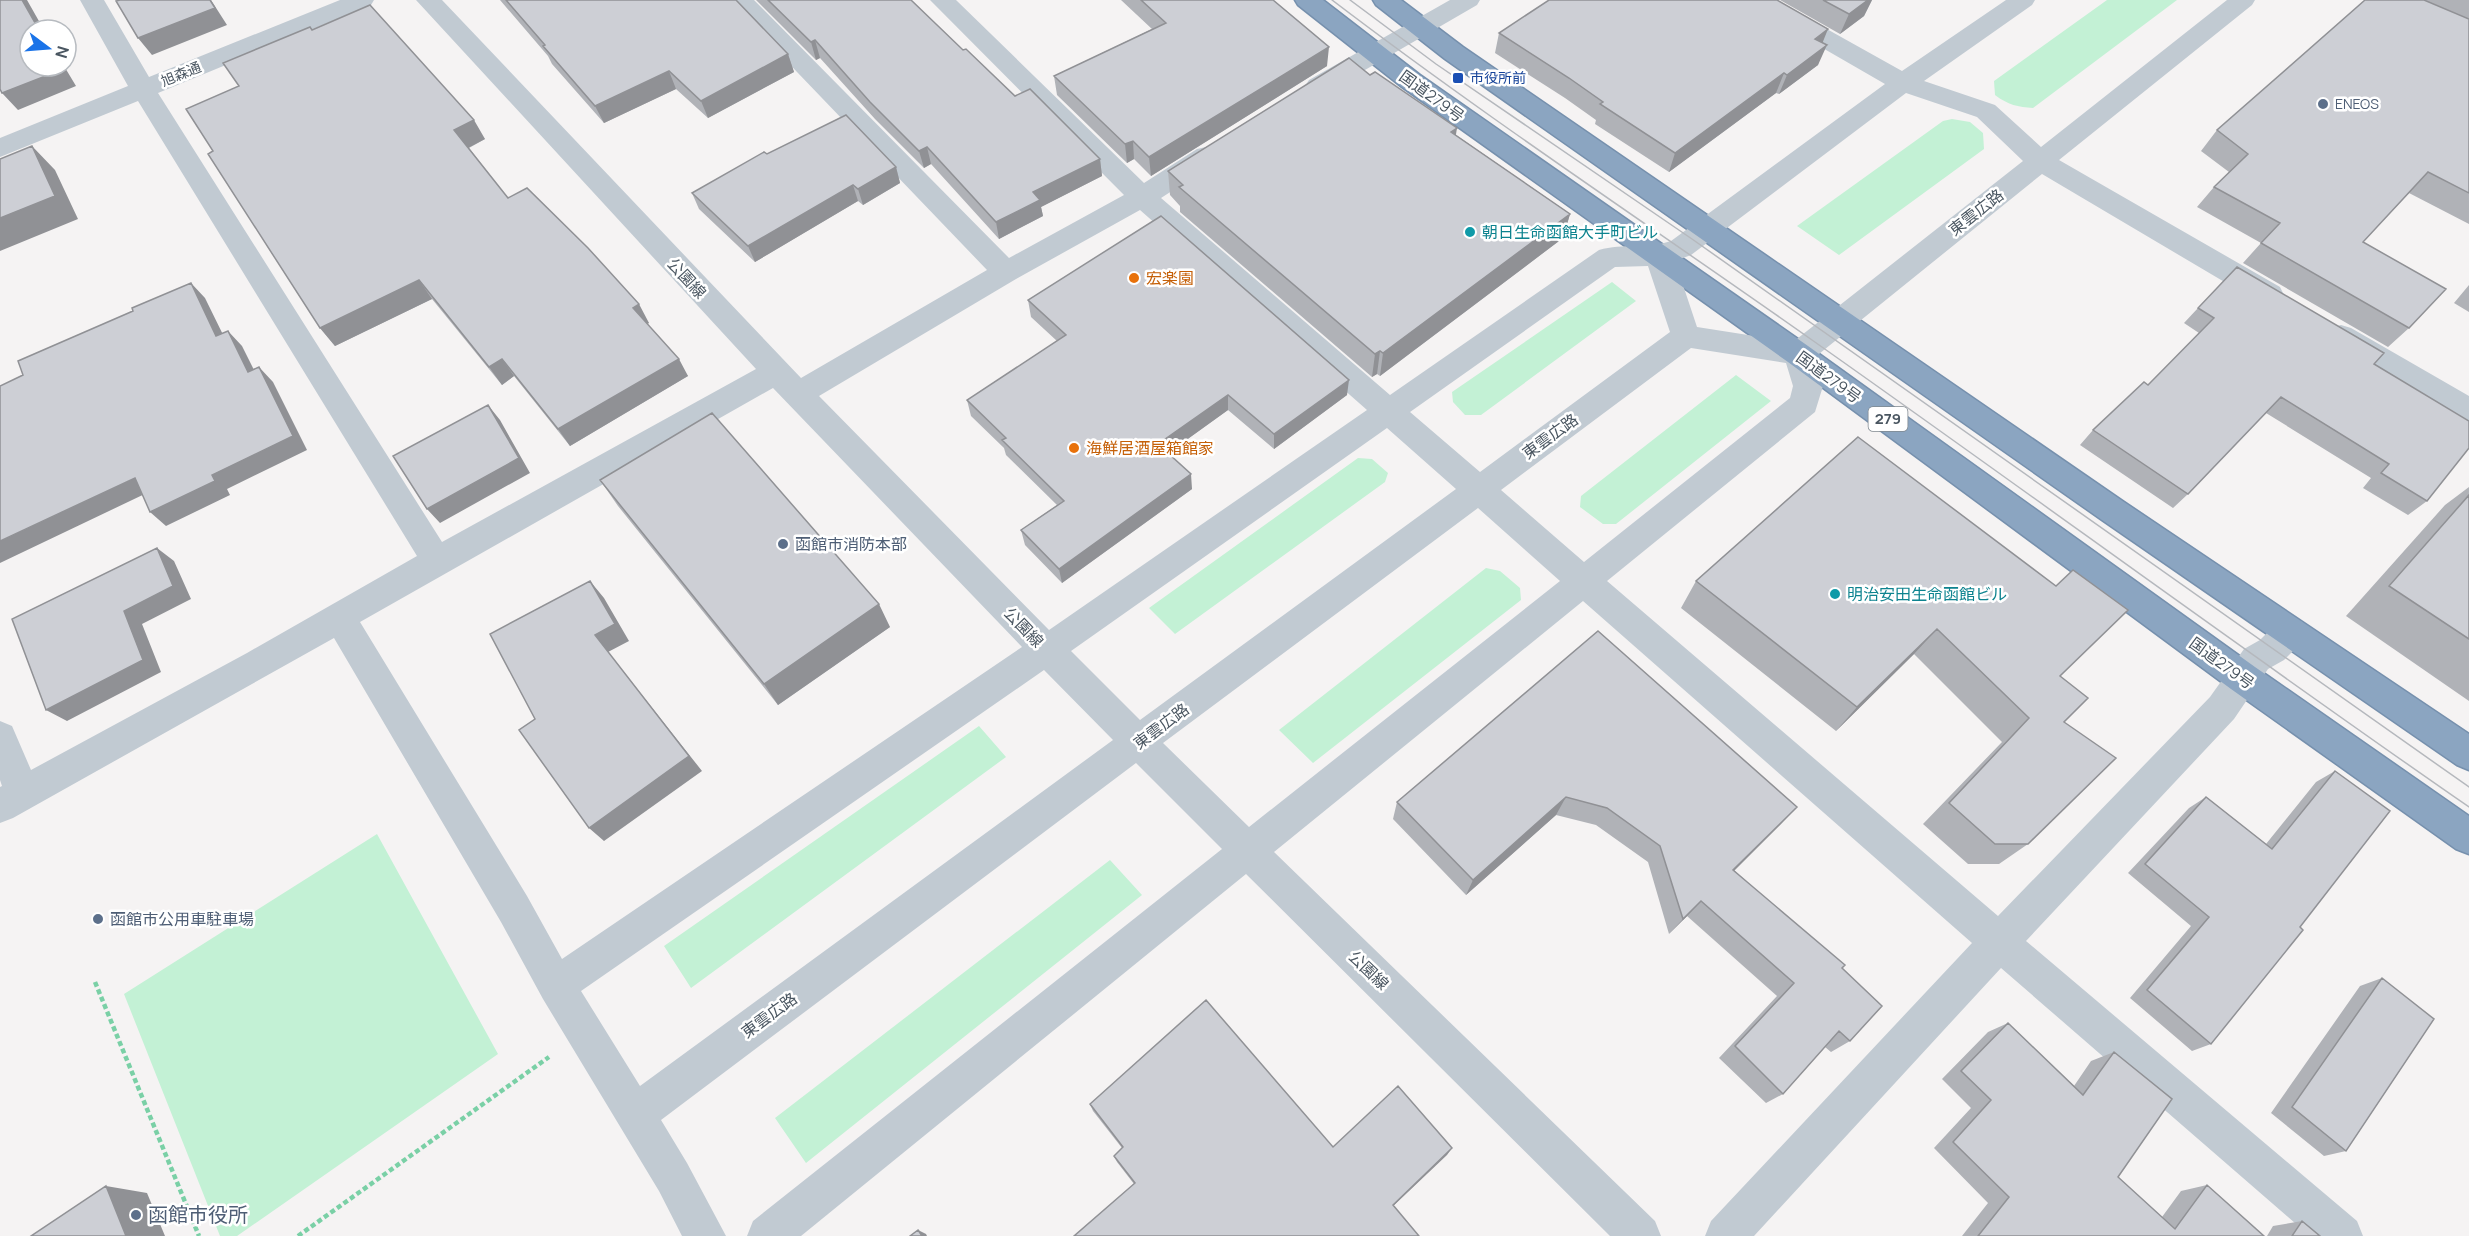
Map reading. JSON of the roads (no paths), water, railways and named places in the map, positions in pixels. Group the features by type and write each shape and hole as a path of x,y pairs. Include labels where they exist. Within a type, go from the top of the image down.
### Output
{"highway":[{"name":"国道279号","path":"1307,0 1410,81 1798,354 2243,678 2469,837"},
{"path":"1384,0 1454,53 1841,320 2103,505 2469,754"}],"street":[{"path":"92,0 143,89 437,561"},
{"name":"旭森通","path":"0,148 362,0"},
{"name":"公園線","path":"428,0 787,383 1045,649 1640,1236"},
{"path":"740,0 1006,272"},
{"path":"942,0 1142,197 1999,942 2342,1236"},
{"path":"1297,99 1468,0"},
{"path":"1757,0 1903,83 1986,111 2040,161 2469,411"},
{"path":"556,986 1390,411 1609,257 1659,256 1680,248 1903,83 2024,0"},
{"name":"東雲広路","path":"1798,354 2243,0"},
{"path":"0,737 11,800 259,664 437,561 1006,272 1142,197 1229,142"},
{"path":"768,1236 1804,404 1808,386 1798,354 1686,336 1659,256"},
{"name":"東雲広路","path":"634,1115 1140,743 1478,488 1686,336"},
{"path":"339,617 514,909 556,986 705,1236"},
{"path":"1726,1236 1999,942 2222,708 2256,659 2272,650 2290,632"}],"tram line":[{"path":"1332,0 1510,130 1812,340 2469,807"},
{"path":"1350,0 1436,64 1692,239 2469,787"}],"place":[{"name":"市役所前","path":"1458,78"},
{"name":"ENEOS","path":"2323,104"},
{"name":"朝日生命函館大手町ビル","path":"1470,232"},
{"name":"宏楽園","path":"1134,278"},
{"name":"海鮮居酒屋箱館家","path":"1074,448"},
{"name":"函館市消防本部","path":"783,544"},
{"name":"明治安田生命函館ビル","path":"1835,594"},
{"name":"函館市公用車駐車場","path":"98,919"},
{"name":"函館市役所","path":"136,1215"}]}
